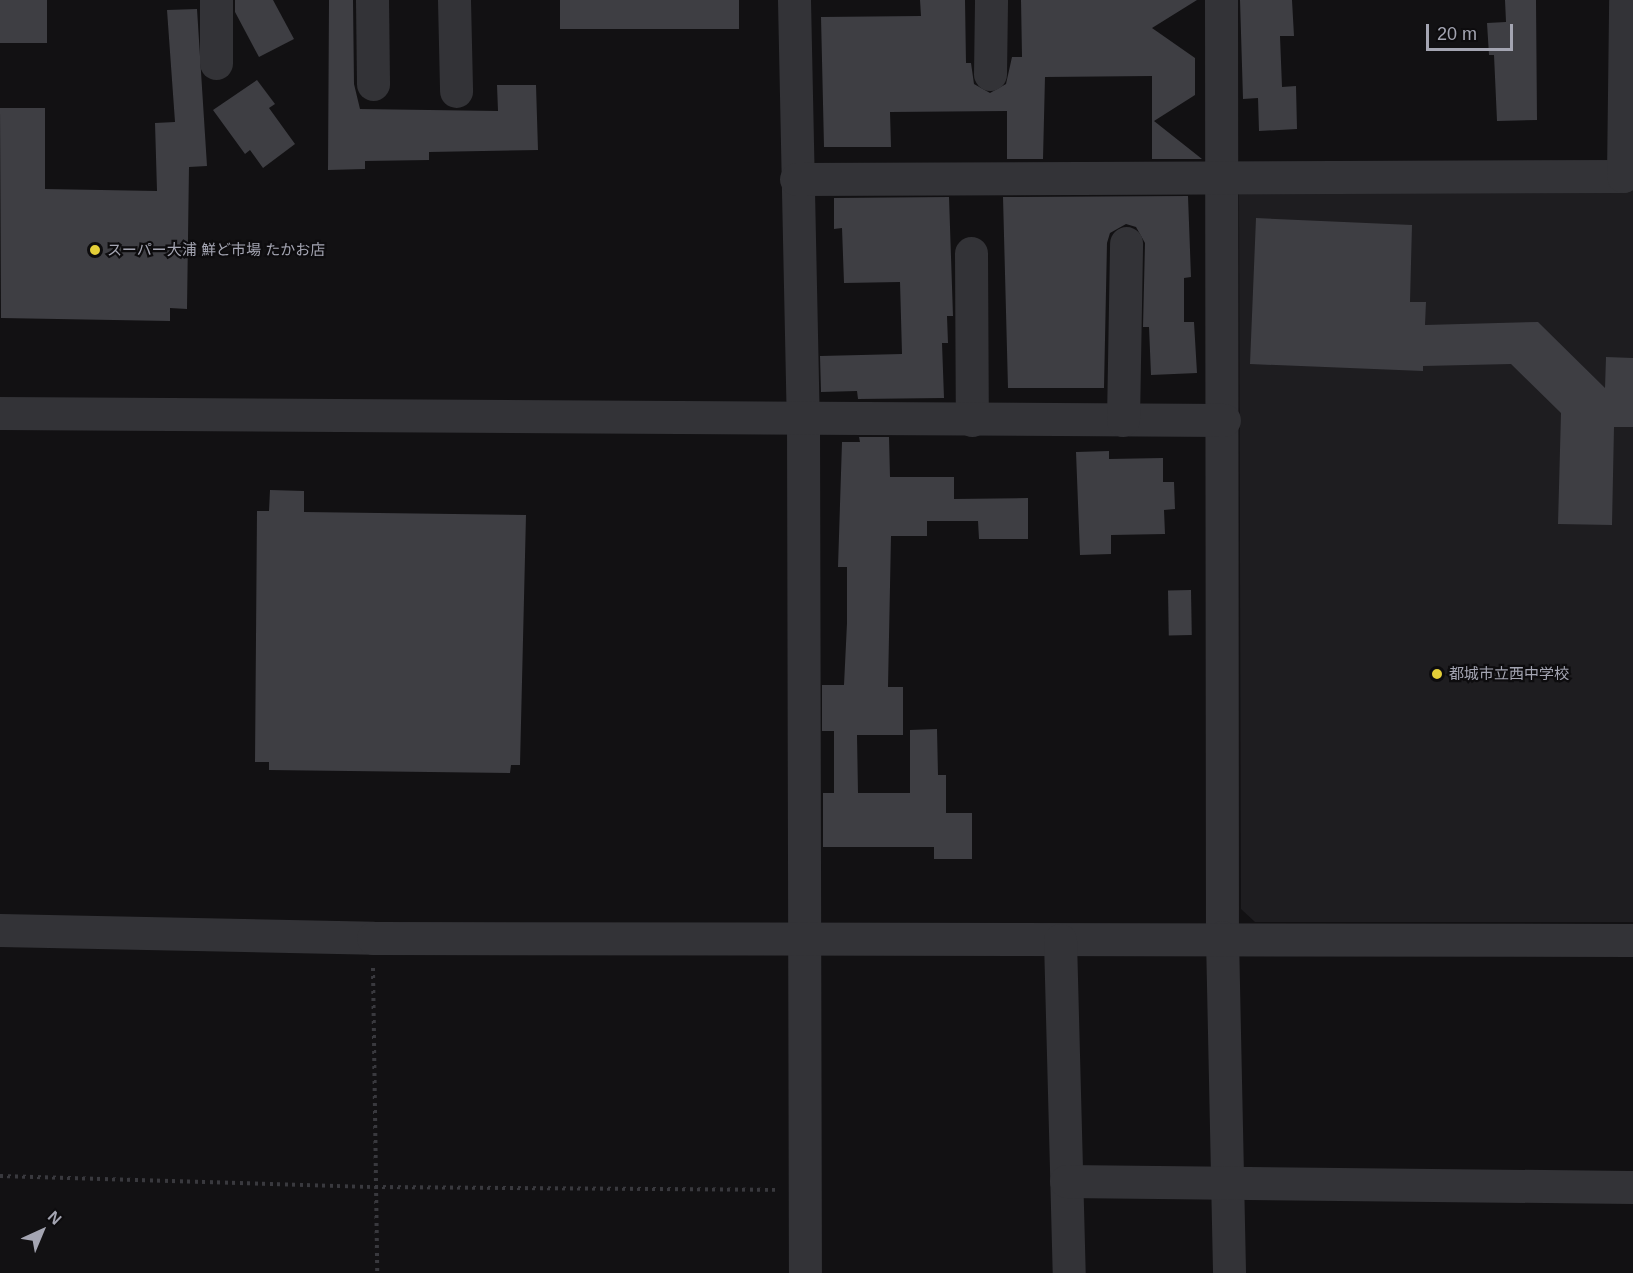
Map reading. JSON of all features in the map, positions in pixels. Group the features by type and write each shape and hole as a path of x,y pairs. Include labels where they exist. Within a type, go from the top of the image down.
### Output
{"street":[{"path":"216,0 216,63"},
{"path":"372,0 373,84"},
{"path":"454,0 456,91"},
{"path":"794,0 796,179 803,420 805,1273"},
{"path":"990,75 991,0"},
{"path":"1221,0 1220,178 1224,420 1222,937 1229,1273"},
{"path":"796,179 1623,176 1625,0"},
{"path":"1123,420 1126,243"},
{"path":"971,253 972,420"},
{"path":"0,413 803,420 1224,420"},
{"path":"0,930 373,938 803,936 1060,940 1222,937 1633,940"},
{"path":"1060,940 1069,1273"},
{"path":"1066,1181 1227,1185 1633,1187"}],"path":[{"path":"373,938 377,1273"},
{"path":"0,1176 375,1187 804,1190"}],"shaded area":[{"name":"都城市立西中学校","path":"1244,189 1633,189 1633,922 1255,922 1241,909 1239,194"}],"building":[{"path":"0,0 47,0 47,43 0,43"},
{"path":"235,0 273,0 294,39 259,57 235,12"},
{"path":"329,0 353,0 354,84 360,109 498,111 497,85 536,85 538,150 429,152 429,160 365,161 365,169 328,170"},
{"path":"560,0 739,0 739,29 560,29"},
{"path":"920,0 965,0 966,63 971,63 974,84 990,93 1006,84 1012,57 1022,57 1021,0 1197,0 1152,28 1195,58 1195,95 1154,121 1202,159 1152,159 1152,76 1045,77 1043,159 1007,159 1007,111 890,112 891,147 824,147 821,17 921,16"},
{"path":"1240,0 1292,0 1294,36 1280,36 1282,87 1296,86 1297,129 1259,131 1258,98 1243,99"},
{"path":"1505,0 1536,0 1537,120 1497,121 1494,55 1489,55 1487,23 1506,22"},
{"name":"スーパー大浦 鮮ど市場 たかお店","path":"197,9 207,166 189,167 187,309 170,308 170,321 1,318 0,108 45,108 45,189 157,191 155,123 175,122 167,10"},
{"path":"257,80 275,104 269,108 295,144 263,168 250,150 245,154 213,110"},
{"path":"1188,196 1191,277 1184,278 1184,322 1194,322 1197,373 1151,375 1149,327 1143,327 1145,243 1136,227 1126,224 1110,233 1107,243 1104,388 1008,388 1003,197"},
{"path":"949,197 953,316 947,316 948,343 942,343 944,398 858,399 857,391 821,392 820,356 902,354 900,282 844,283 842,228 834,229 834,198"},
{"path":"1256,218 1412,225 1410,302 1426,302 1425,325 1538,322 1605,388 1606,357 1633,358 1633,427 1614,427 1612,525 1558,524 1561,413 1511,364 1423,366 1423,371 1250,364"},
{"path":"859,437 889,437 890,477 954,477 954,499 1028,498 1028,539 979,539 978,521 927,521 927,536 891,536 888,687 903,687 903,735 857,735 858,793 910,793 910,730 937,729 938,775 946,775 946,813 972,813 972,859 934,859 934,847 823,847 823,793 834,793 834,731 822,731 822,685 844,685 847,623 847,567 838,567 842,442 860,442"},
{"path":"1109,451 1109,459 1163,458 1163,482 1174,482 1175,509 1164,510 1165,534 1111,535 1111,554 1080,555 1076,452"},
{"path":"270,490 304,491 304,512 526,515 520,765 511,765 510,773 269,770 269,762 255,762 257,511 269,511"},
{"path":"1168,590 1191,590 1192,635 1169,635"}],"place":[{"name":"スーパー大浦 鮮ど市場 たかお店","path":"95,250"},
{"name":"都城市立西中学校","path":"1437,674"}]}
